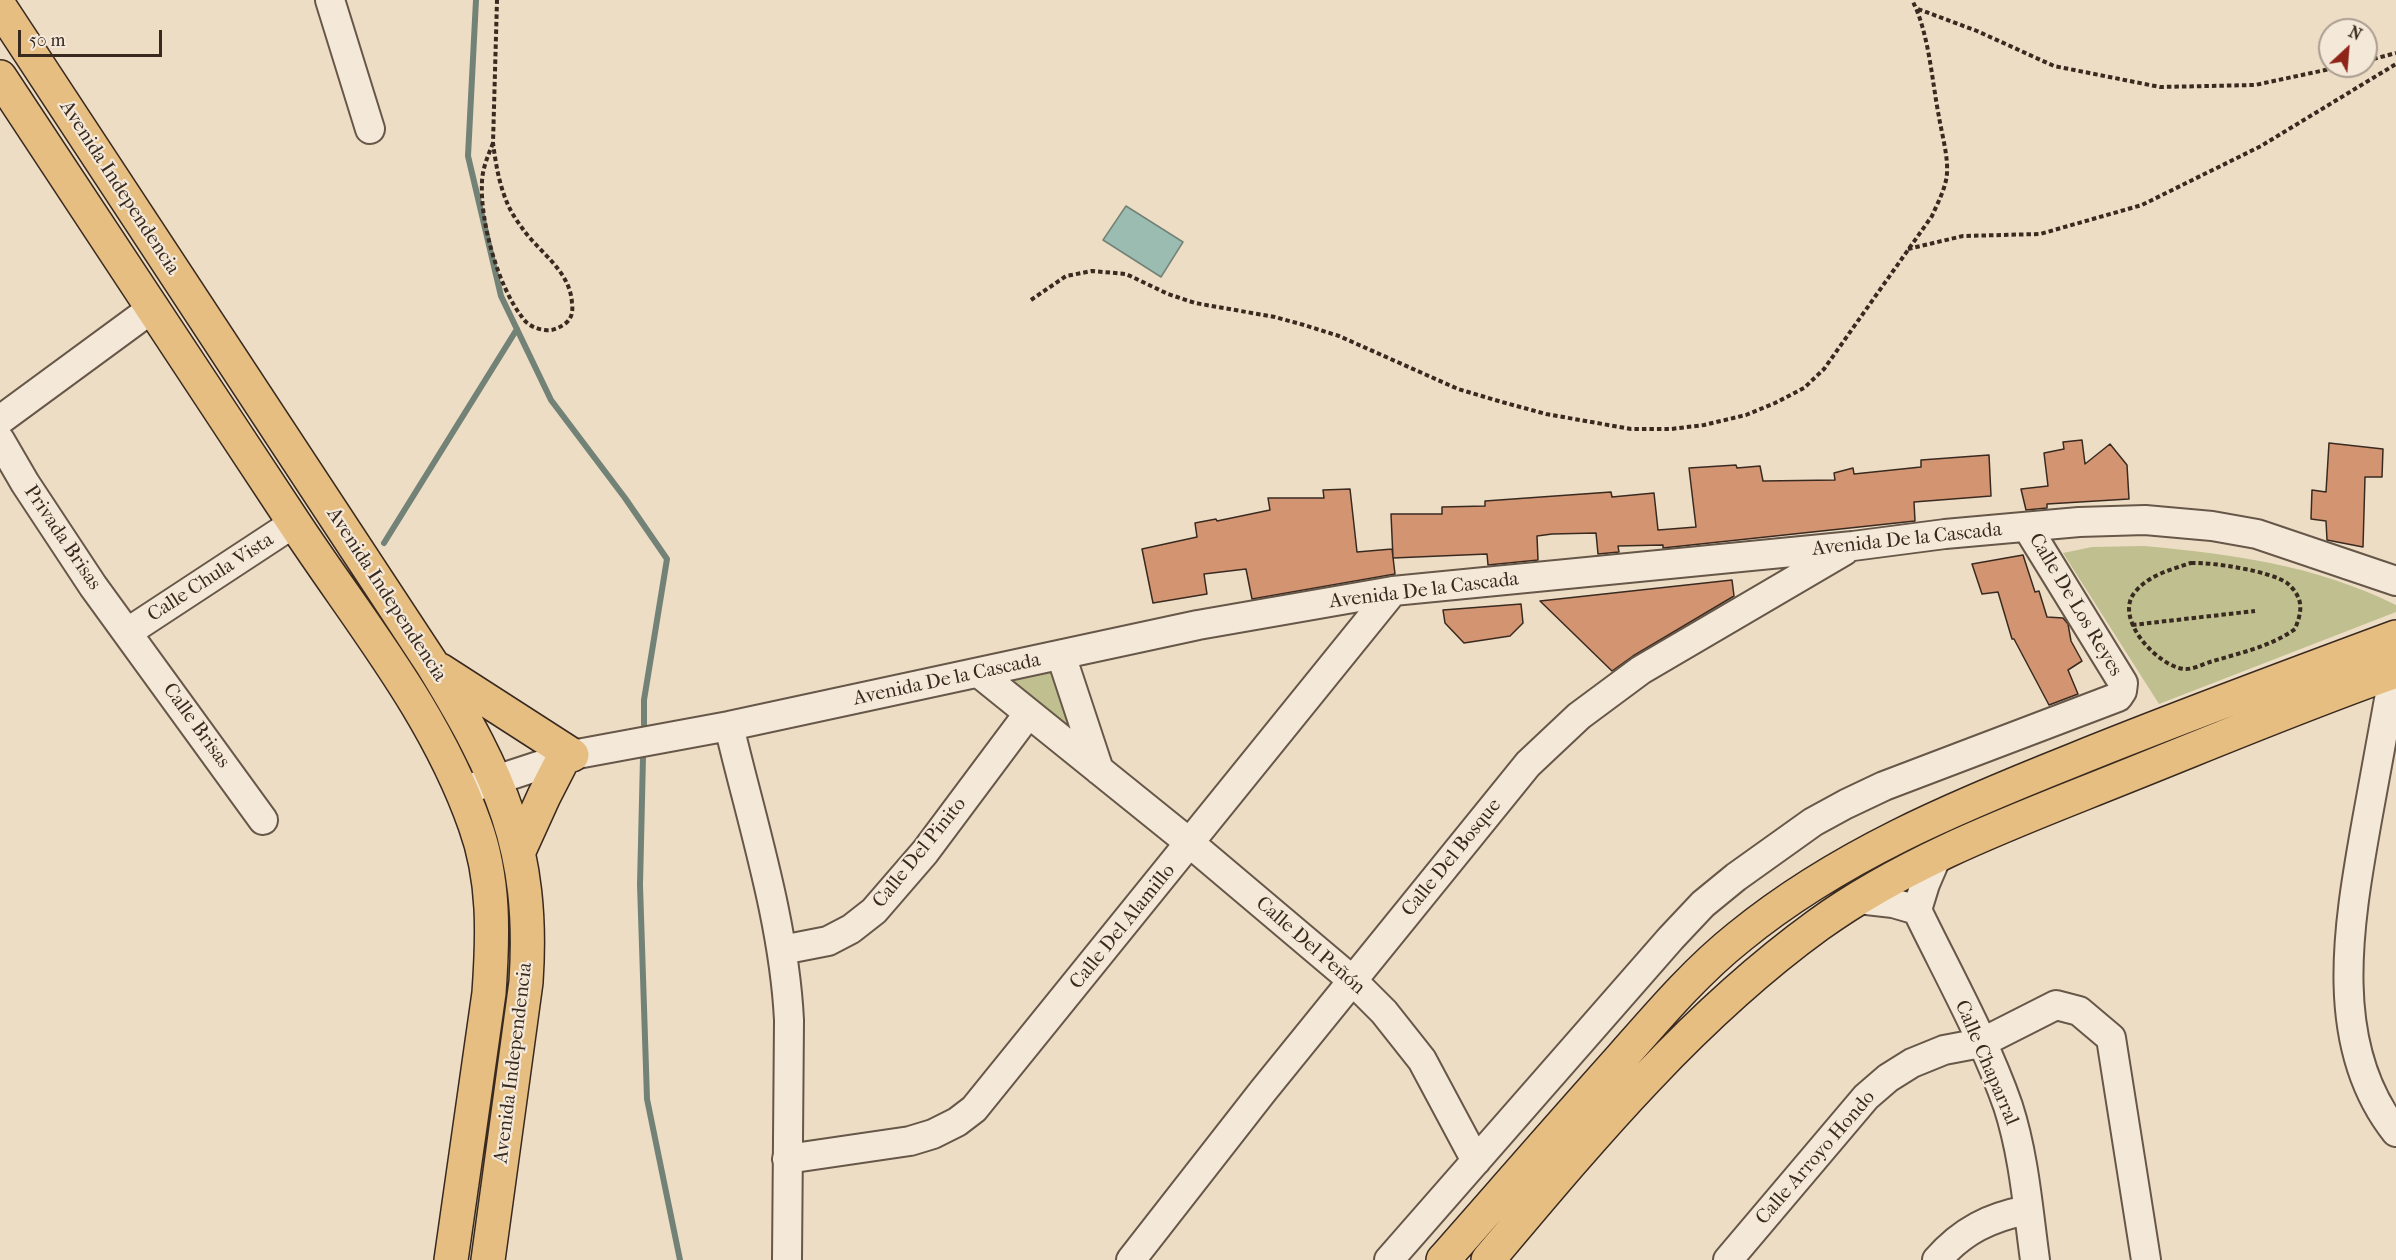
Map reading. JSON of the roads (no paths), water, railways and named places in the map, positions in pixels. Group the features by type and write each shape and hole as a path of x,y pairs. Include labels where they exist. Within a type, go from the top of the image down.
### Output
{"main road":[{"name":"Avenida Independencia","path":"0,7 432,664 463,716 495,779 509,814 519,851 527,911 526,982 488,1260"},
{"name":"Avenida Independencia","path":"0,77 154,307 294,523 411,693 439,741 476,826 488,874 493,917 492,953 489,993 451,1260"},
{"path":"1443,1260 1686,986 1737,938 1811,884 1899,835 1997,791 2186,715 2396,637"},
{"path":"432,664 568,756 544,795 519,851"},
{"path":"1488,1260 1588,1145 1694,1029 1782,952 1858,899 1938,856 2017,820 2395,671"}],"street":[{"path":"330,0 370,129"},
{"path":"0,420 154,307"},
{"name":"Privada Brisas","path":"0,440 25,483 93,586 128,632"},
{"name":"Avenida De la Cascada","path":"462,791 568,756 729,726 1198,625 1393,591 2079,522 2145,520 2212,526 2257,534 2396,581"},
{"name":"Calle Chula Vista","path":"128,632 294,523"},
{"name":"Calle De Los Reyes","path":"1476,1161 1703,904 1770,851 1813,822 1884,786 2118,698 2123,683 2027,527"},
{"name":"Calle Del Bosque","path":"1131,1260 1352,980 1528,764 1570,723 1641,670 1853,546"},
{"name":"Calle Del Alamillo","path":"787,1159 926,1136 957,1122 974,1109 1191,844 1393,591"},
{"name":"Calle Brisas","path":"128,632 263,820"},
{"path":"2396,637 2395,671 2359,866 2349,964 2353,1040 2361,1070 2372,1094 2396,1132"},
{"path":"1061,655 1099,770"},
{"name":"Calle Del Peñón","path":"979,673 1191,844 1352,980 1384,1012 1422,1060 1476,1161"},
{"name":"Calle Del Pinito","path":"782,950 828,940 851,929 874,911 925,852 1028,714"},
{"path":"729,726 782,950 789,1020 787,1260"},
{"path":"1858,899 1893,903 1917,910 1925,884 1938,856"},
{"name":"Calle Chaparral","path":"1917,910 2004,1096 2015,1130 2035,1260"},
{"name":"Calle Arroyo Hondo","path":"1728,1260 1866,1097 1881,1084 1912,1063 1944,1050 1981,1043 2056,1005 2079,1011 2111,1038 2146,1260"},
{"path":"1389,1260 1476,1161"},
{"path":"1937,1260 1960,1236 1981,1223 2003,1214 2028,1210"}],"water":[{"path":"1126,206 1183,242 1161,277 1103,240"}],"waterway":[{"path":"476,0 468,156 501,296 551,400 625,498 667,559 644,700 644,725"},
{"path":"384,543 517,329"},
{"path":"643,757 640,885 647,1099 680,1260"}]}
